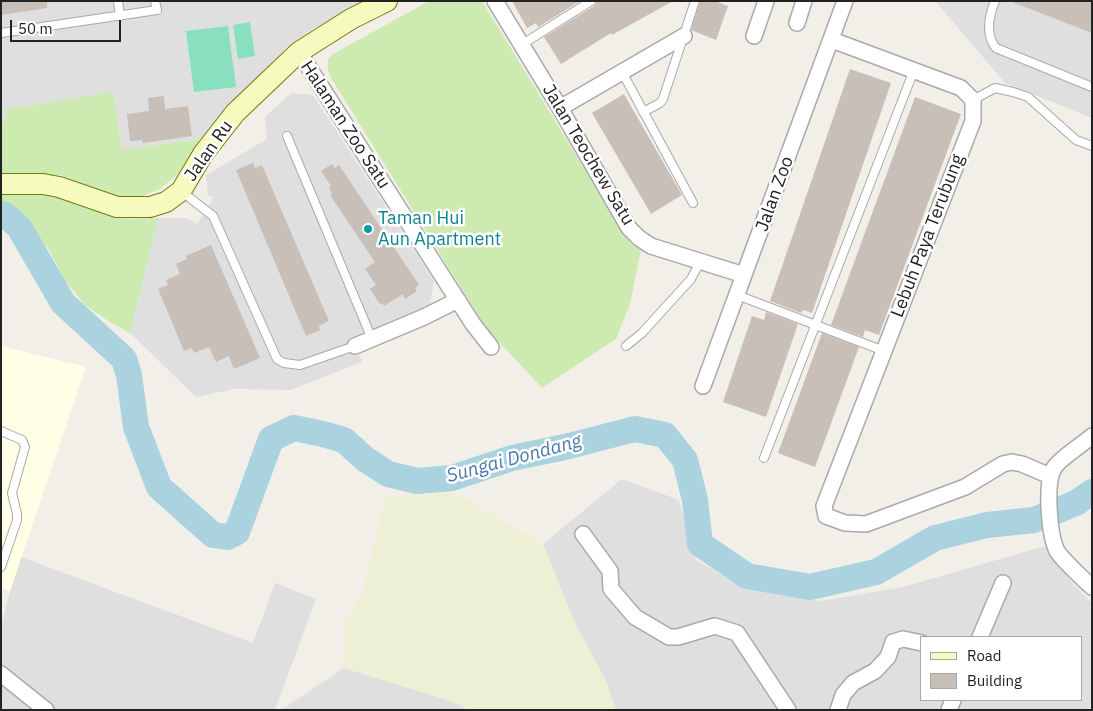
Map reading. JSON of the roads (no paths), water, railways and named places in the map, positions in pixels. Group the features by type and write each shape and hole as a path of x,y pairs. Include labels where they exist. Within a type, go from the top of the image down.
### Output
{"street":[{"name":"Jalan Ru","path":"1,184 43,184 60,187 113,206 150,207 166,202 181,191 203,154 235,114 298,52 351,19 387,1"},
{"name":"Jalan Teochew Satu","path":"495,1 560,108 629,228 651,246 744,276"},
{"path":"754,36 766,1"},
{"path":"797,23 804,1"},
{"name":"Jalan Zoo","path":"703,386 845,1"},
{"path":"560,108 684,36"},
{"path":"832,40 961,88 973,100"},
{"name":"Halaman Zoo Satu","path":"298,52 473,324 491,347"},
{"name":"Lebuh Paya Terubung","path":"973,100 973,121 824,506 826,516 845,523 866,524 965,488 1003,464 1012,462 1022,464 1050,476"},
{"path":"355,346 458,300"},
{"path":"1092,436 1055,466 1050,476 1050,527 1058,552 1092,587"},
{"path":"583,534 610,571 612,589 635,617 669,637 678,637 715,626 737,633 788,710"},
{"path":"980,636 1003,583"},
{"path":"838,710 843,695 853,683 875,671 888,657 893,642 903,639 920,642"},
{"path":"1,674 46,710"}],"lane":[{"path":"118,1 120,16"},
{"path":"1,33 157,10 155,1"},
{"path":"521,44 591,1"},
{"path":"643,112 660,103 663,99 695,1"},
{"path":"995,1 988,31 989,37 996,48 1092,87"},
{"path":"764,458 914,70"},
{"path":"622,72 693,203"},
{"path":"973,100 995,88 1013,92 1028,98 1076,140 1092,146"},
{"path":"287,136 372,339"},
{"path":"181,191 213,216 277,359 284,363 300,365 355,346"},
{"path":"626,346 642,333 691,279 700,262"},
{"path":"737,295 884,351"},
{"path":"1,432 22,440 25,447 12,493 18,517 1,567"}],"waterway":[{"name":"Sungai Dondang","path":"1,214 5,215 19,227 63,303 124,359 129,375 136,427 159,487 213,535 227,537 237,532 271,439 294,428 344,440 365,459 388,474 417,481 452,478 512,458 635,429 665,435 685,460 695,500 700,544 747,576 810,587 876,572 935,538 987,525 1034,520 1076,503 1092,492"}],"place":[{"name":"Taman Hui Aun Apartment","path":"368,229"}]}
